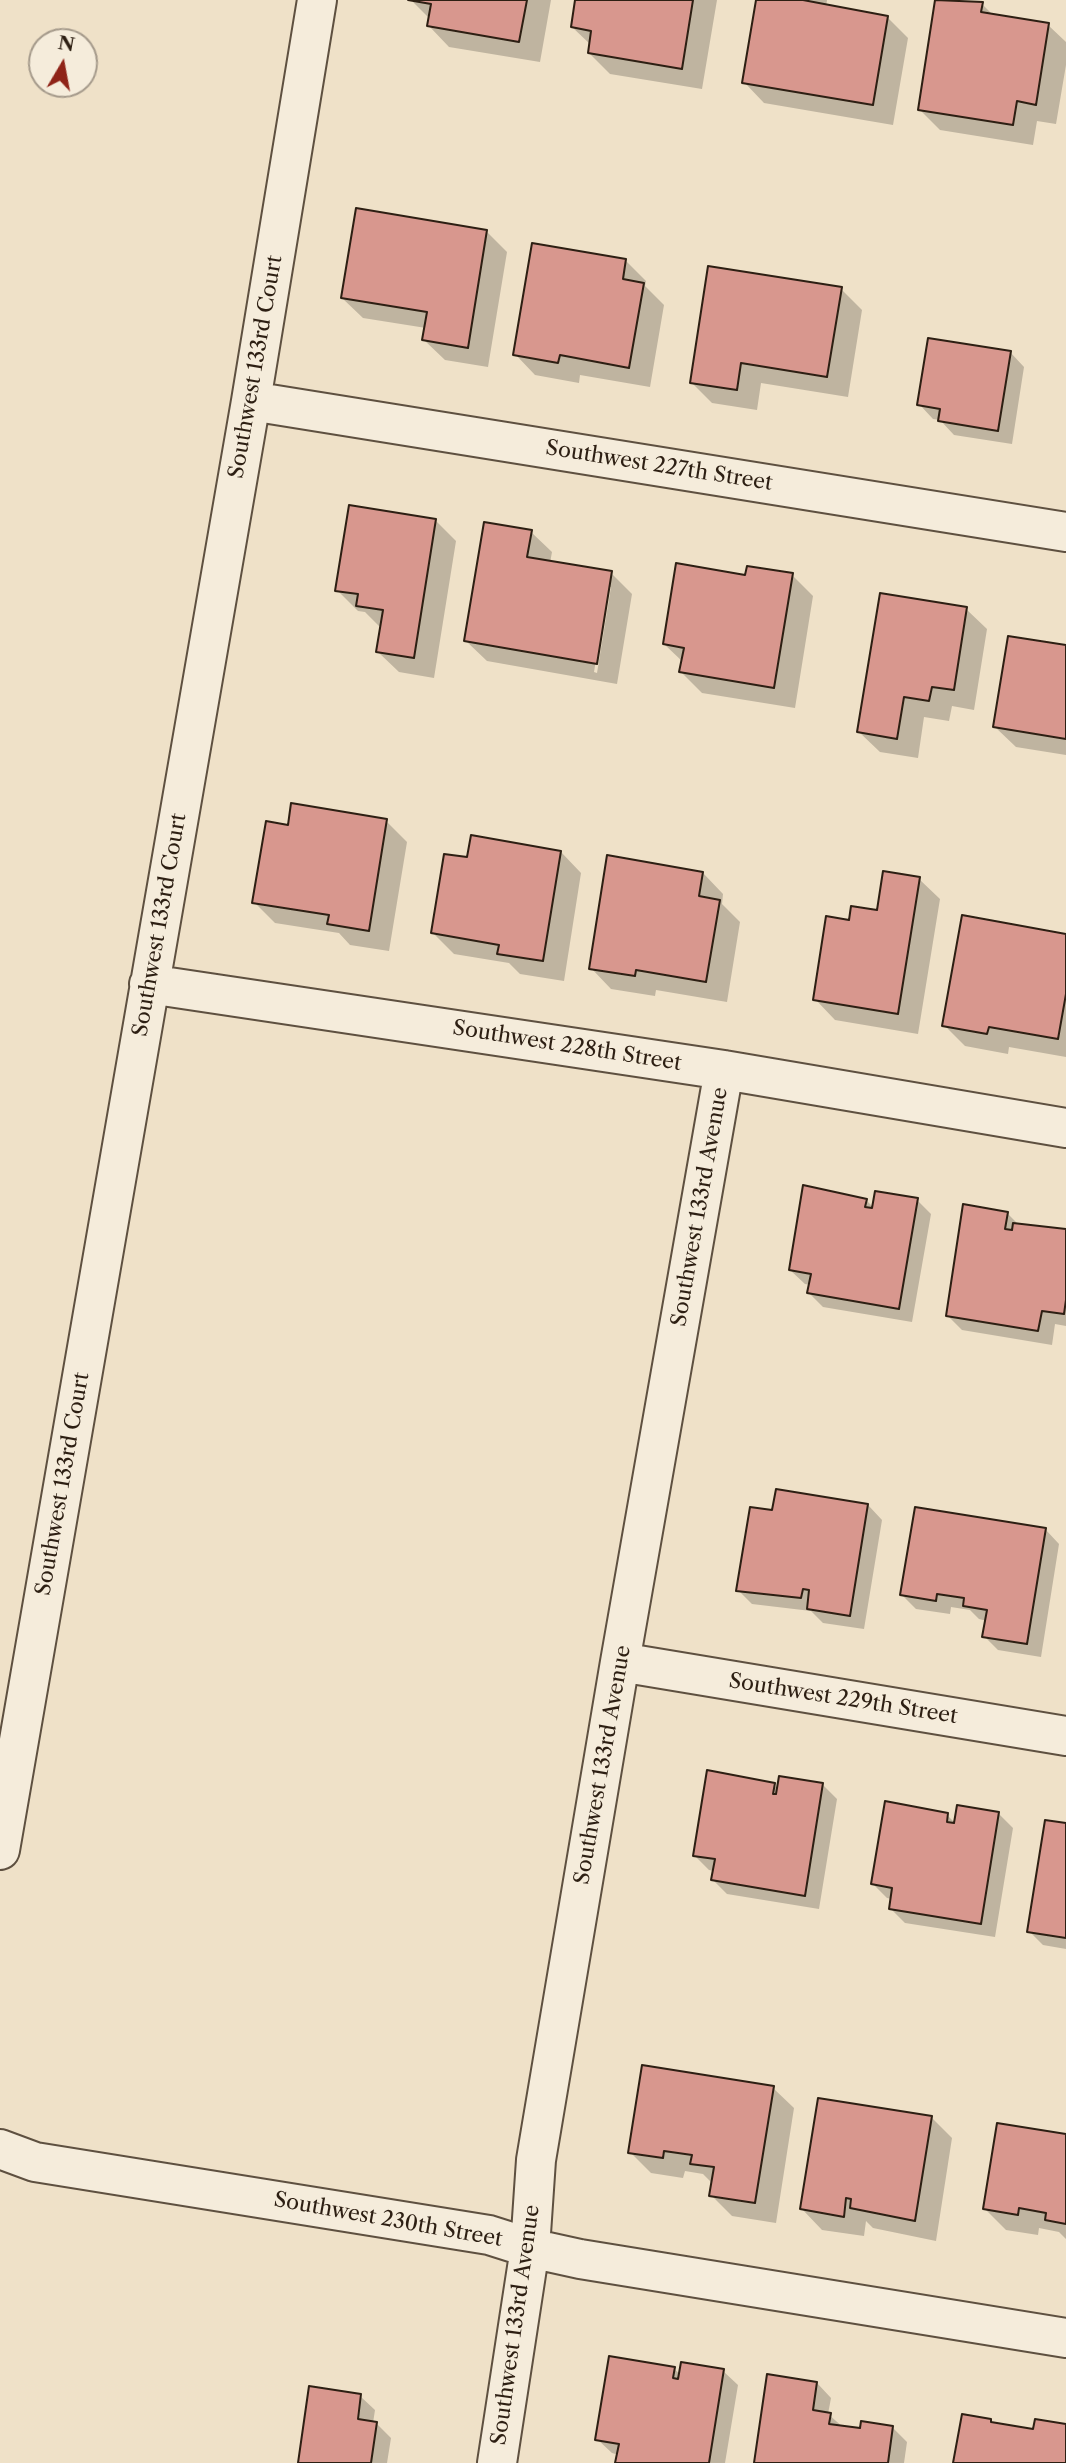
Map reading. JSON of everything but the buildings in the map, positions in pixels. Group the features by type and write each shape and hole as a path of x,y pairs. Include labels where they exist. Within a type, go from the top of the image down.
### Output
{"street":[{"name":"Southwest 133rd Court","path":"0,1850 251,401 317,0"},
{"name":"Southwest 227th Street","path":"251,401 1066,532"},
{"name":"Southwest 228th Street","path":"149,984 724,1070 1066,1128"},
{"name":"Southwest 133rd Avenue","path":"497,2463 530,2248 536,2160 724,1070"},
{"name":"Southwest 229th Street","path":"620,1662 1066,1736"},
{"name":"Southwest 230th Street","path":"0,2149 35,2162 489,2235 530,2248 580,2259 1066,2338"}]}
